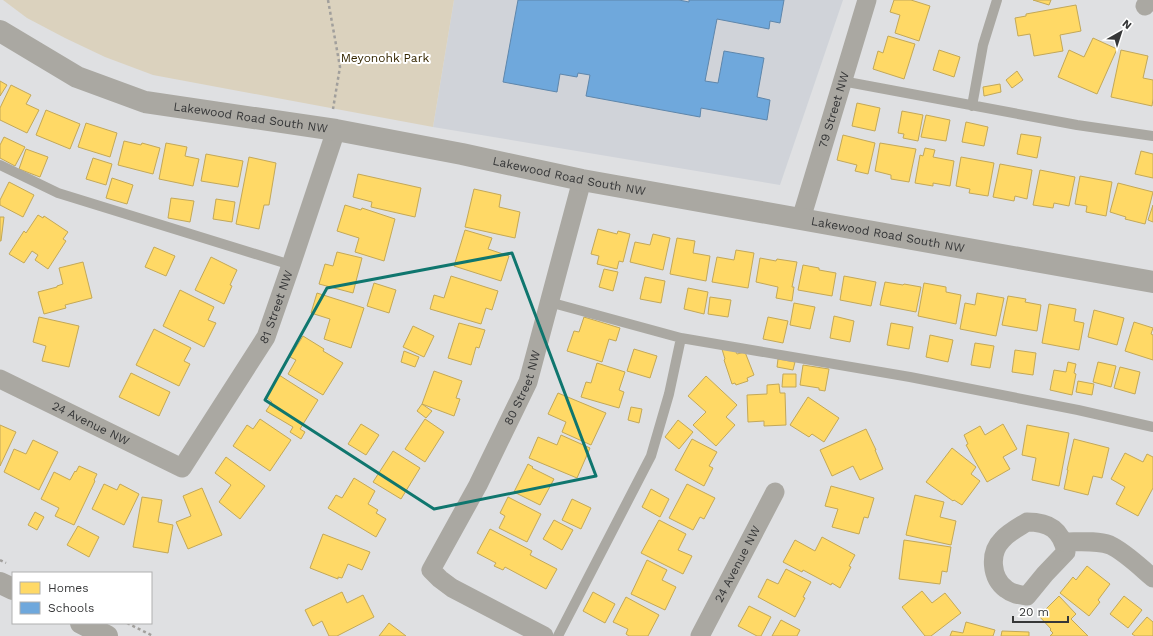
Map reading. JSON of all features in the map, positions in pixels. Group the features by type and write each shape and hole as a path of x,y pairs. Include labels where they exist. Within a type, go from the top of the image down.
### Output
{"main road":[{"path":"0,583 12,589"},
{"path":"83,624 106,636"}],"street":[{"name":"79 Street NW","path":"801,219 867,0"},
{"name":"Lakewood Road South NW","path":"0,31 77,77 145,102 334,120 462,154 582,180 1153,282"},
{"name":"81 Street NW","path":"182,468 266,338 292,265 334,120"},
{"name":"80 Street NW","path":"544,636 452,588 440,579 432,570 478,485 528,382 582,180"},
{"name":"24 Avenue NW","path":"0,379 182,468"},
{"name":"24 Avenue NW","path":"700,636 776,492"},
{"path":"1064,542 1097,542 1110,546 1122,553 1153,578"}],"lane":[{"path":"972,106 983,45 997,0"},
{"path":"842,81 1077,125 1153,136"},
{"path":"0,165 58,193 292,265"},
{"path":"550,302 681,338 910,377 1078,410 1153,427"},
{"path":"558,636 652,456 669,394 681,338"}],"path":[{"path":"328,0 340,67 334,120"},
{"path":"129,624 153,636"}],"highlighted area":[{"path":"512,253 596,476 434,509 265,400 327,288"}],"shaded area":[{"path":"454,0 843,0 780,185 433,127"}],"green space":[{"name":"Meyonohk Park","path":"3,0 454,0 433,127 153,75 105,57 65,38 27,18"}],"building: Homes":[{"path":"894,0 911,0 930,6 919,41 895,33 900,15 890,12"},
{"path":"1033,0 1051,0 1049,5"},
{"path":"1076,5 1081,31 1060,35 1063,51 1034,56 1030,34 1018,36 1015,18 1026,16 1026,14"},
{"path":"888,36 915,44 904,79 873,69 878,51 883,53"},
{"path":"1093,38 1117,49 1097,94 1058,77 1069,50 1084,57"},
{"path":"939,50 960,57 954,77 933,70"},
{"path":"1121,50 1148,56 1143,78 1153,80 1152,106 1111,97"},
{"path":"1017,71 1023,80 1012,88 1006,80"},
{"path":"0,81 7,85 0,96"},
{"path":"1000,84 1001,92 984,96 983,87"},
{"path":"11,85 31,95 26,104 39,110 27,133 0,120 0,108"},
{"path":"857,103 880,108 875,131 852,126"},
{"path":"46,110 80,124 70,149 36,135"},
{"path":"902,111 923,115 918,141 903,138 904,134 898,133"},
{"path":"926,115 950,120 946,141 921,137"},
{"path":"966,122 988,127 984,146 962,142"},
{"path":"86,123 117,133 110,157 78,147"},
{"path":"1021,134 1041,137 1037,158 1017,154"},
{"path":"843,135 875,143 868,174 855,171 857,165 837,160"},
{"path":"4,137 25,147 15,166 0,158 0,145"},
{"path":"124,141 141,145 142,143 160,148 153,174 118,165"},
{"path":"166,143 187,147 185,156 199,159 193,186 159,179"},
{"path":"880,143 916,149 909,182 891,179 891,175 875,171"},
{"path":"925,148 935,150 933,157 954,161 950,186 933,183 933,186 915,183 920,155 923,156"},
{"path":"26,149 48,157 40,177 19,169"},
{"path":"1141,151 1153,154 1153,178 1135,174"},
{"path":"206,154 243,161 238,187 201,181"},
{"path":"249,157 276,163 269,205 264,205 259,229 236,224"},
{"path":"961,157 994,163 988,196 969,193 970,189 956,186"},
{"path":"93,158 112,164 106,185 86,179"},
{"path":"1000,164 1032,170 1027,199 1015,196 1014,201 993,197"},
{"path":"1040,170 1075,177 1069,206 1054,203 1053,208 1033,205"},
{"path":"358,174 421,188 415,217 371,207 372,202 353,197"},
{"path":"1080,176 1112,182 1106,216 1086,212 1087,206 1075,204"},
{"path":"112,178 133,185 127,204 106,198"},
{"path":"9,182 34,195 23,217 0,205 0,200"},
{"path":"1118,183 1153,192 1145,224 1125,219 1126,217 1110,212"},
{"path":"474,189 501,195 499,207 520,212 515,238 465,227"},
{"path":"171,198 194,201 190,222 168,218"},
{"path":"216,199 235,202 232,222 213,219"},
{"path":"345,205 361,210 362,208 395,219 384,261 355,252 359,238 337,231"},
{"path":"1153,205 1153,222 1148,220"},
{"path":"38,215 43,218 44,216 68,232 63,239 66,241 48,269 35,260 38,255 32,251 24,263 9,254 24,231 26,233"},
{"path":"0,217 4,217 1,241 0,241"},
{"path":"598,229 617,234 618,231 630,234 623,262 619,261 617,269 597,264 599,256 591,254"},
{"path":"465,230 492,238 488,249 509,256 501,281 454,266"},
{"path":"653,234 670,238 663,270 630,262 635,242 650,245"},
{"path":"677,238 695,241 693,253 710,256 706,281 670,274"},
{"path":"154,247 175,256 166,276 145,267"},
{"path":"736,250 754,253 748,288 712,282 717,257 734,260"},
{"path":"337,252 362,258 353,293 319,284 325,264 333,266"},
{"path":"211,257 237,270 224,304 195,290"},
{"path":"760,258 776,261 777,259 797,262 792,287 794,287 792,301 776,298 778,287 756,282"},
{"path":"83,262 92,298 65,305 66,308 44,314 38,292 63,284 59,268"},
{"path":"803,265 836,273 832,296 798,290"},
{"path":"604,269 618,272 613,291 599,287"},
{"path":"451,276 498,291 492,310 486,308 481,324 430,309 434,295 444,298"},
{"path":"844,276 876,282 871,306 840,300"},
{"path":"645,277 665,281 661,303 640,299"},
{"path":"885,282 921,287 916,312 880,305"},
{"path":"374,283 396,290 389,313 367,306"},
{"path":"924,283 946,287 946,292 961,295 956,324 918,316"},
{"path":"688,288 708,292 704,314 684,309"},
{"path":"180,290 214,307 208,320 216,323 204,347 163,326"},
{"path":"317,293 364,308 351,348 324,339 330,319 311,313"},
{"path":"977,293 1004,298 996,336 960,329 965,303 975,305"},
{"path":"1008,296 1026,299 1025,302 1041,305 1037,331 1002,325"},
{"path":"710,297 731,300 728,317 708,314"},
{"path":"794,303 815,307 810,329 790,325"},
{"path":"1049,304 1076,309 1074,321 1084,323 1079,350 1042,343"},
{"path":"1094,310 1124,318 1117,345 1088,337"},
{"path":"834,316 854,321 850,342 830,338"},
{"path":"39,317 79,326 69,367 42,361 46,346 33,342"},
{"path":"584,317 620,328 616,341 609,339 602,362 567,351 574,331 579,332"},
{"path":"768,317 788,321 783,343 763,339"},
{"path":"1134,322 1153,328 1151,334 1153,335 1153,360 1125,351"},
{"path":"459,323 485,330 479,348 476,347 471,365 448,358"},
{"path":"891,323 913,327 909,349 887,345"},
{"path":"413,326 434,336 424,357 403,347"},
{"path":"154,329 191,348 184,361 190,364 179,386 136,365"},
{"path":"930,335 953,340 948,362 926,357"},
{"path":"303,336 324,349 323,351 343,363 323,395 288,374 296,360 290,357"},
{"path":"975,343 994,346 990,368 971,365"},
{"path":"721,346 734,348 737,354 745,352 754,375 747,378 748,381 736,385 735,383 732,384"},
{"path":"634,349 657,356 650,378 627,371"},
{"path":"1015,350 1036,353 1033,375 1012,372"},
{"path":"404,351 419,357 415,367 401,362"},
{"path":"778,359 795,362 793,370 777,367"},
{"path":"1068,362 1076,364 1074,373 1076,374 1072,395 1050,390 1054,370 1066,372"},
{"path":"1098,362 1116,366 1111,387 1093,382"},
{"path":"597,363 625,372 619,390 624,392 619,408 581,397 586,382 591,383"},
{"path":"803,365 829,369 825,391 819,390 819,388 800,385"},
{"path":"1120,367 1140,372 1135,394 1114,388"},
{"path":"434,371 462,381 456,398 460,399 454,416 422,404"},
{"path":"131,373 170,392 159,416 119,397"},
{"path":"783,374 796,374 796,387 782,387"},
{"path":"279,375 318,400 300,429 305,432 301,439 290,432 293,427 266,411 272,402 266,397"},
{"path":"706,376 737,405 726,417 735,425 716,446 693,425 706,412 688,396"},
{"path":"1078,381 1094,384 1092,395 1076,392"},
{"path":"779,384 780,393 785,393 786,425 764,426 764,421 748,422 747,395 767,394 767,385"},
{"path":"558,393 606,413 591,445 562,432 566,422 548,414"},
{"path":"808,397 839,418 824,442 812,434 809,437 790,425"},
{"path":"422,404 432,411 426,418 417,411"},
{"path":"631,407 642,409 639,423 628,420"},
{"path":"260,419 291,440 270,471 233,446 247,425 253,429"},
{"path":"425,419 444,432 425,462 405,449"},
{"path":"678,420 693,432 679,449 665,437"},
{"path":"361,424 379,435 366,455 348,444"},
{"path":"1003,424 1017,449 1003,457 1010,469 987,482 966,445 968,444 964,435 980,426 985,435"},
{"path":"0,425 16,432 0,466"},
{"path":"1027,425 1069,433 1059,486 1032,480 1036,458 1022,455"},
{"path":"866,429 883,469 860,480 853,466 832,476 820,450"},
{"path":"561,435 590,448 577,478 529,458 538,437 557,445"},
{"path":"692,439 717,452 709,466 713,468 704,486 675,470"},
{"path":"1074,439 1109,448 1102,478 1093,476 1088,495 1064,489"},
{"path":"33,440 58,452 39,490 4,472 14,449 26,454"},
{"path":"952,448 976,467 971,474 980,481 962,505 954,500 953,501 926,482"},
{"path":"393,451 420,468 401,499 373,482"},
{"path":"1125,453 1143,462 1147,454 1153,457 1153,488 1138,516 1116,504 1125,487 1111,479"},
{"path":"226,457 265,486 240,519 219,502 231,485 215,473"},
{"path":"528,464 533,467 532,468 554,479 540,505 514,492"},
{"path":"79,466 97,474 74,525 55,516 59,508 41,499 54,472 70,480"},
{"path":"354,478 375,491 368,504 378,510 376,513 386,519 376,537 328,508 336,495 342,498"},
{"path":"104,484 117,490 120,484 139,494 124,525 92,509"},
{"path":"687,484 715,498 704,519 700,517 693,530 669,518"},
{"path":"831,486 874,498 868,518 864,517 859,534 832,527 838,509 825,506"},
{"path":"202,488 222,535 188,549 176,522 191,516 183,496"},
{"path":"651,489 669,499 660,517 642,507"},
{"path":"915,495 944,502 940,517 956,521 951,545 906,535"},
{"path":"142,497 162,500 158,522 173,525 168,553 133,547"},
{"path":"508,497 541,514 527,542 499,528 505,516 500,513"},
{"path":"572,499 591,508 581,529 562,520"},
{"path":"35,512 44,517 37,530 28,525"},
{"path":"554,520 573,530 562,550 543,539"},
{"path":"659,520 686,534 678,550 692,556 683,574 641,553"},
{"path":"78,526 99,537 89,557 67,545"},
{"path":"490,529 532,551 530,555 557,569 546,589 505,567 503,570 494,566 496,563 477,553"},
{"path":"323,534 370,552 362,570 348,564 342,578 338,577 338,579 310,568"},
{"path":"822,537 855,555 849,566 851,567 840,588 832,583 831,585 803,570 802,572 783,562 795,540 815,551"},
{"path":"904,540 951,547 947,572 942,571 940,584 899,579"},
{"path":"647,560 667,570 662,580 676,587 665,610 631,594"},
{"path":"1087,566 1110,584 1098,600 1100,602 1089,616 1060,593 1073,577 1076,580"},
{"path":"786,569 811,582 795,617 758,597 767,579 778,584"},
{"path":"922,591 932,603 945,593 961,613 931,636 925,636 902,607"},
{"path":"342,592 347,603 363,595 374,617 337,636 329,636 322,621 313,626 305,610"},
{"path":"593,592 615,604 605,623 583,611"},
{"path":"1059,596 1076,614 1071,619 1088,636 1050,636 1053,633 1050,630 1051,629 1039,616"},
{"path":"1124,596 1142,610 1128,628 1110,614"},
{"path":"626,597 659,615 648,636 629,636 626,634 628,629 613,622"},
{"path":"749,606 771,617 761,636 757,636 738,626"},
{"path":"1147,617 1153,622 1153,636 1135,636 1132,634"},
{"path":"781,620 800,630 797,636 772,636"},
{"path":"966,622 995,630 993,636 950,636 952,631 963,633"},
{"path":"389,623 406,636 379,636"},
{"path":"1002,631 1029,632 1029,636 1001,636"}],"building: Schools":[{"path":"518,0 679,0 689,2 689,0 784,0 780,23 770,21 769,29 717,19 705,81 718,83 724,51 764,58 757,97 770,100 767,120 701,108 700,117 586,96 590,75 578,73 577,77 560,74 557,92 503,82"}]}
